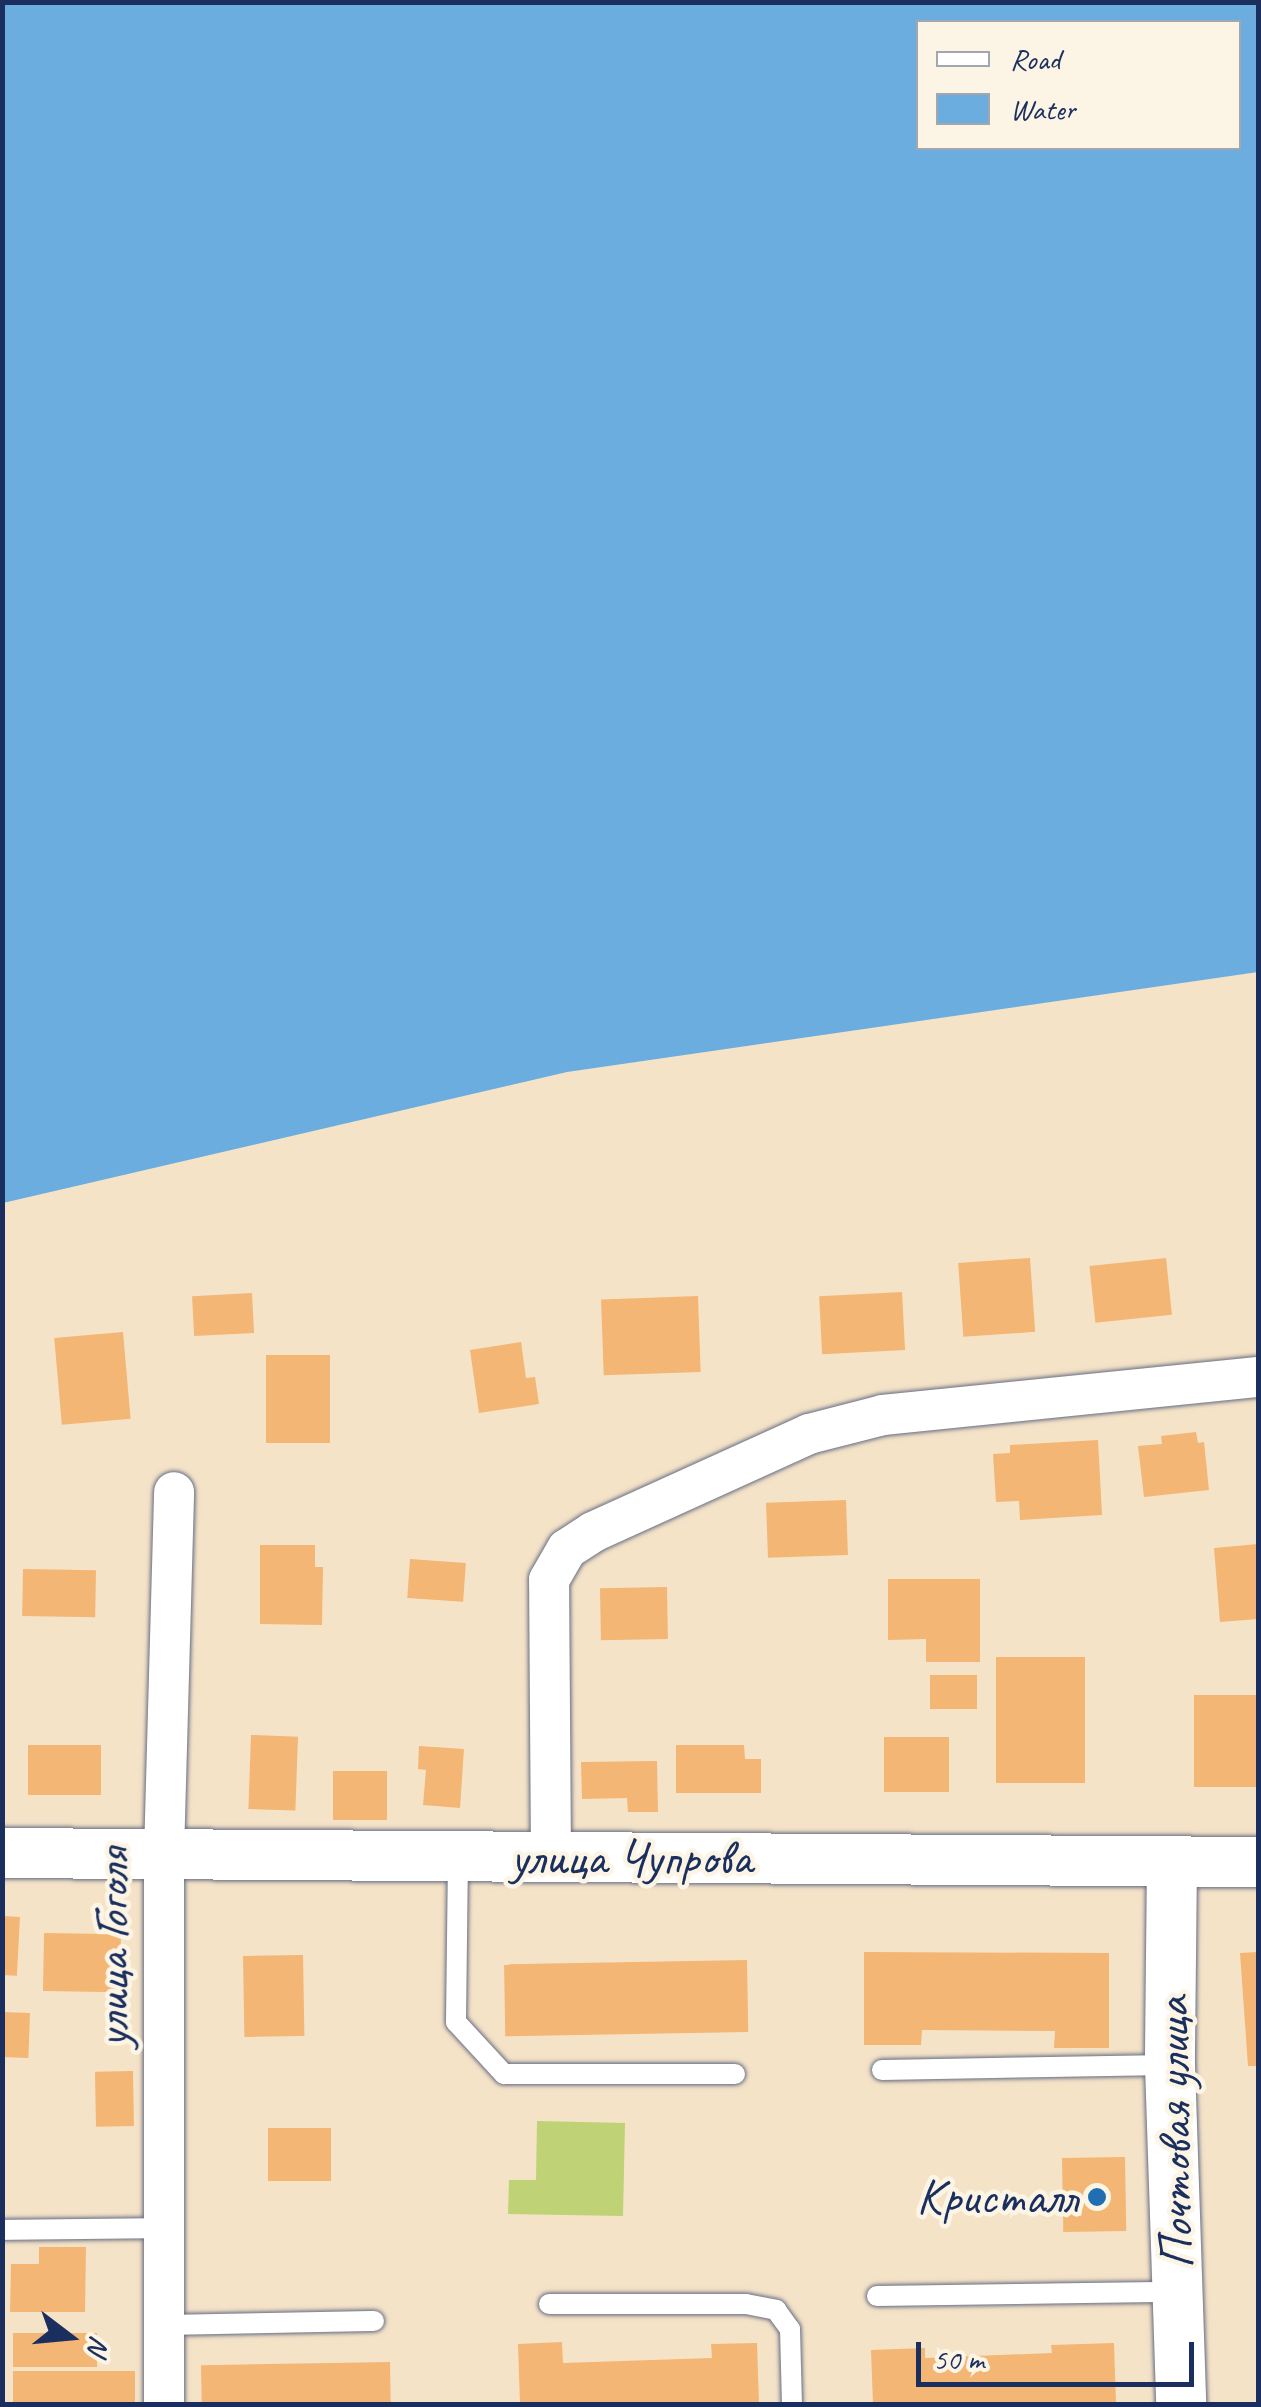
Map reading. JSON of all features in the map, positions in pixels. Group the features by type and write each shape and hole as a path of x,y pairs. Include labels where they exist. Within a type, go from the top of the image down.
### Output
{"street":[{"path":"551,1856 549,1580 567,1550 580,1540 809,1434 883,1415 1258,1377"},
{"name":"улица Гоголя","path":"164,2404 164,1854 174,1492"},
{"name":"улица Чупрова","path":"2,1853 1258,1862"},
{"name":"Почтовая улица","path":"1172,1861 1170,2065 1180,2404"}],"lane":[{"path":"458,1858 456,2022 504,2074 735,2074"},
{"path":"882,2070 1170,2065"},
{"path":"2,2230 162,2228"},
{"path":"877,2296 1176,2292"},
{"path":"549,2304 746,2304 776,2310 790,2330 792,2404"},
{"path":"163,2324 374,2321"}],"green space":[{"path":"537,2121 625,2123 623,2216 508,2214 509,2180 536,2180"}],"water":[{"path":"2,3 1258,3 1258,972 567,1072 3,1203"}],"building":[{"path":"1030,1258 1035,1332 963,1337 958,1263"},
{"path":"1166,1258 1172,1315 1095,1323 1089,1266"},
{"path":"902,1292 905,1350 822,1354 819,1296"},
{"path":"252,1293 254,1333 194,1336 192,1296"},
{"path":"698,1296 701,1372 604,1375 601,1299"},
{"path":"123,1332 131,1419 62,1425 54,1338"},
{"path":"521,1342 526,1378 535,1377 539,1404 479,1413 470,1350"},
{"path":"266,1355 330,1355 330,1443 266,1443"},
{"path":"1196,1432 1198,1443 1204,1442 1209,1490 1144,1497 1138,1446 1162,1444 1161,1436"},
{"path":"1098,1440 1102,1515 1020,1520 1019,1501 996,1502 993,1454 1010,1453 1010,1445"},
{"path":"846,1500 848,1555 768,1558 766,1503"},
{"path":"1258,1544 1258,1619 1220,1622 1214,1548"},
{"path":"260,1545 315,1545 315,1567 323,1567 322,1625 260,1624"},
{"path":"410,1559 466,1563 463,1602 407,1598"},
{"path":"23,1569 96,1570 95,1617 22,1616"},
{"path":"888,1579 980,1579 980,1662 926,1662 926,1639 888,1640"},
{"path":"667,1587 668,1639 601,1640 600,1588"},
{"path":"996,1657 1085,1657 1085,1783 996,1783"},
{"path":"930,1675 977,1675 977,1709 930,1709"},
{"path":"1194,1695 1258,1695 1258,1787 1194,1787"},
{"path":"251,1735 298,1737 295,1811 248,1809"},
{"path":"884,1737 949,1737 949,1792 884,1792"},
{"path":"28,1745 101,1745 101,1795 28,1795"},
{"path":"676,1745 744,1745 745,1759 761,1759 761,1793 676,1793"},
{"path":"419,1746 464,1749 460,1808 423,1805 426,1770 418,1769"},
{"path":"657,1761 658,1812 628,1812 627,1798 582,1799 581,1762"},
{"path":"333,1771 387,1771 387,1820 333,1820"},
{"path":"2,1916 20,1917 17,1976 2,1975"},
{"path":"44,1933 121,1934 120,1992 43,1991"},
{"path":"864,1952 1109,1953 1109,2048 1054,2048 1055,2031 922,2030 921,2045 864,2045"},
{"path":"1258,1952 1258,2066 1248,2066 1240,1953"},
{"path":"303,1955 304,2036 244,2037 243,1956"},
{"path":"747,1960 748,2032 505,2036 504,1964"},
{"path":"2,2012 30,2013 28,2058 2,2057"},
{"path":"133,2071 134,2126 96,2127 95,2072"},
{"path":"268,2128 331,2128 331,2181 268,2181"},
{"path":"1125,2157 1126,2231 1063,2232 1062,2158"},
{"path":"39,2247 86,2247 85,2312 10,2312 11,2264 39,2264"},
{"path":"13,2333 97,2333 97,2367 13,2367"},
{"path":"562,2342 563,2363 712,2358 711,2344 757,2343 759,2404 520,2404 518,2344"},
{"path":"1114,2343 1116,2404 873,2404 871,2350 925,2348 925,2358 1052,2353 1051,2345"},
{"path":"390,2362 391,2404 202,2404 201,2365"},
{"path":"13,2371 135,2371 135,2404 13,2404"}],"place":[{"name":"Кристалл","path":"1097,2197"}]}
